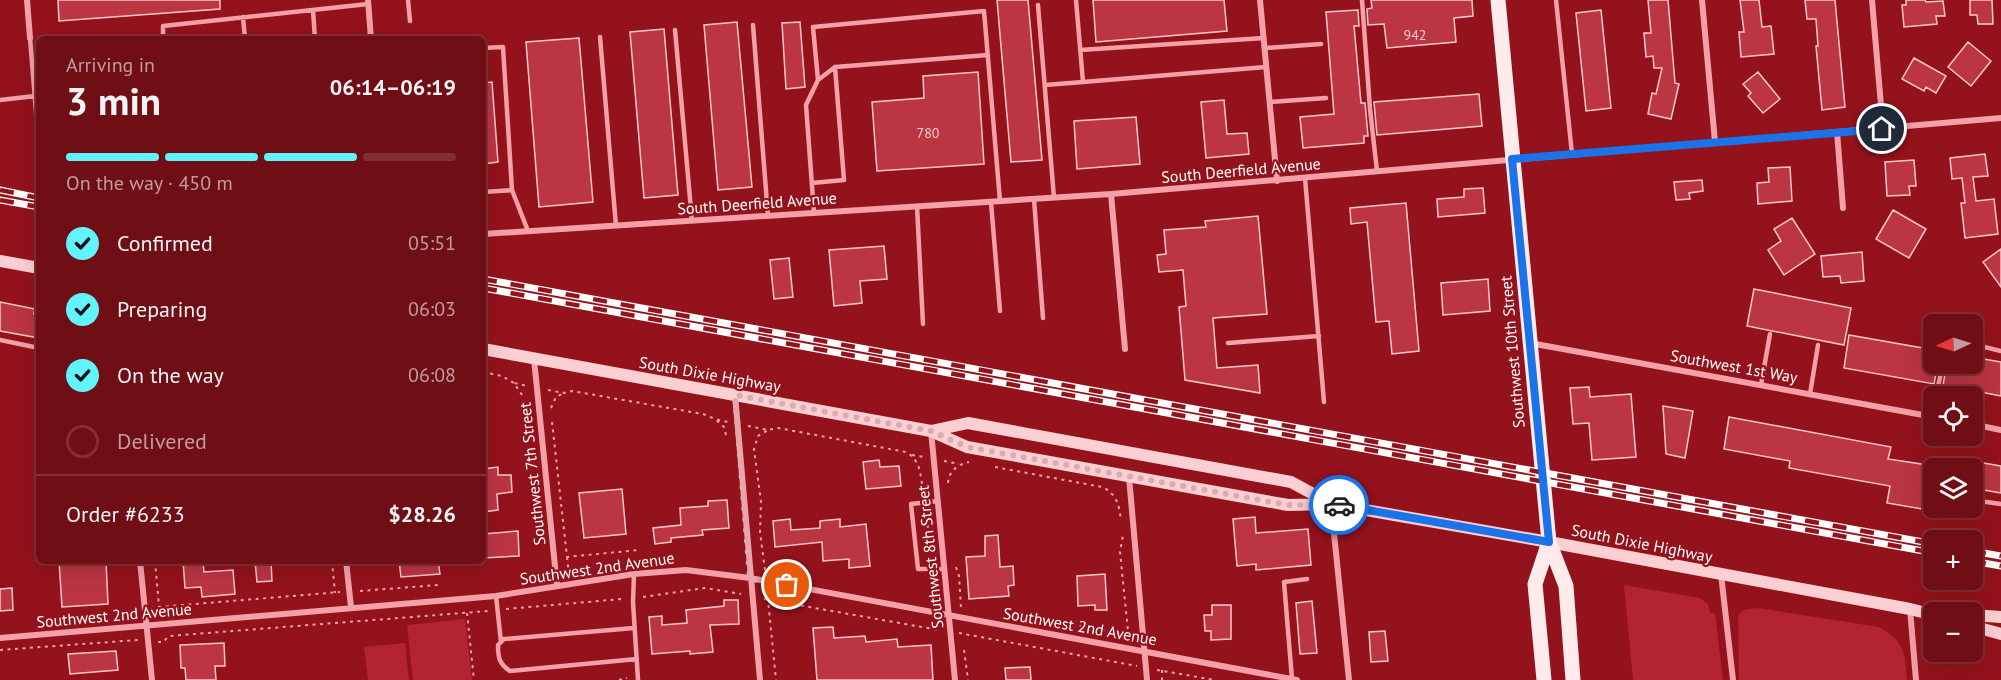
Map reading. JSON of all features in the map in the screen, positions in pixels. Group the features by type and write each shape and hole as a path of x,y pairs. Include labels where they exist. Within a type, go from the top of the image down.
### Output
{"main road":[{"name":"Southwest 10th Street","path":"1498,0 1549,542 1566,586 1573,680"},
{"path":"0,261 36,267"},
{"name":"South Dixie Highway","path":"486,350 931,431 967,447 1288,505 1331,504 1549,542 1923,612"},
{"name":"South Dixie Highway","path":"931,431 968,423 1291,482 1331,504"},
{"name":"Southwest 10th Street","path":"1544,680 1535,584 1549,542"},
{"name":"South Dixie Highway","path":"1910,609 1923,610"},
{"path":"1983,616 2001,617"},
{"path":"1983,629 2001,634"}],"street":[{"path":"27,0 30,38"},
{"path":"1260,0 1277,181"},
{"path":"1702,0 1715,142"},
{"path":"1872,0 1882,129"},
{"path":"368,2 371,36"},
{"name":"South Deerfield Avenue","path":"486,234 1111,194 2001,118"},
{"path":"1837,132 1844,208"},
{"path":"1111,194 1125,349"},
{"name":"Southwest 1st Way","path":"1530,343 1923,415"},
{"name":"Southwest 7th Street","path":"534,358 557,586"},
{"path":"735,395 760,680"},
{"path":"1983,426 2001,430"},
{"name":"Southwest 8th Street","path":"931,431 955,680"},
{"path":"1129,476 1147,680"},
{"path":"1331,504 1348,680"},
{"path":"140,564 152,680"},
{"path":"346,564 351,608"},
{"name":"Southwest 2nd Avenue","path":"0,638 496,596 634,574 686,570 750,579 1295,680"},
{"path":"1721,574 1733,680"},
{"path":"1910,609 1916,680"}],"lane":[{"path":"408,0 410,21"},
{"path":"1076,0 1083,82"},
{"path":"1362,0 1377,171"},
{"path":"1556,0 1572,154"},
{"path":"163,36 163,26 368,2"},
{"path":"1038,4 1054,198"},
{"path":"313,10 315,36"},
{"path":"818,80 813,27 984,11 1000,201"},
{"path":"243,18 245,36"},
{"path":"753,25 768,216"},
{"path":"675,30 692,221"},
{"path":"600,37 616,226"},
{"path":"30,38 36,109"},
{"path":"1080,50 1264,38"},
{"path":"1265,48 1322,44"},
{"path":"486,48 503,47 512,190 528,231"},
{"path":"814,213 806,105 818,80 835,67 988,55"},
{"path":"812,183 844,180 835,67"},
{"path":"1045,85 1266,67"},
{"path":"0,99 35,96"},
{"path":"1270,102 1326,98"},
{"path":"1305,178 1324,402"},
{"path":"486,192 512,190"},
{"path":"1034,199 1043,318"},
{"path":"991,202 1000,311"},
{"path":"917,206 923,324"},
{"path":"1761,385 1770,334"},
{"path":"1228,343 1319,336"},
{"path":"0,340 36,347"},
{"path":"1810,394 1818,345"},
{"path":"1983,347 2001,351"},
{"path":"938,501 911,504 918,569 945,569"},
{"path":"1983,502 2001,504"},
{"path":"634,574 634,628 638,680"},
{"path":"1295,680 1284,582 1307,579"},
{"path":"496,596 501,642"},
{"path":"634,628 504,639 498,645 498,656 502,666 510,671 637,659"}],"path":[{"path":"486,373 502,376 514,383 564,393"},
{"path":"514,383 522,395"},
{"path":"570,584 550,415 556,397 572,391 703,414 715,419 768,430"},
{"path":"715,419 724,428 726,435"},
{"path":"776,680 760,532 761,502 754,449 758,436 777,428 893,448"},
{"path":"948,488 949,476 954,468 968,462 979,464"},
{"path":"989,466 1110,490 1119,505 1122,525"},
{"path":"1065,623 1126,634 1128,631 1120,552 1123,535"},
{"path":"567,557 638,550"},
{"path":"155,564 163,642"},
{"path":"332,564 335,592"},
{"path":"955,566 959,576 961,634"},
{"path":"364,590 438,585"},
{"path":"0,650 133,639 148,643 163,642 169,636 467,613 633,598 705,588 1215,680"},
{"path":"159,607 349,591"},
{"path":"467,613 474,680"},
{"path":"963,645 968,680"},
{"path":"1162,670 1162,680"}],"shaded area":[{"path":"1624,585 1700,598 1708,604 1710,613 1715,613 1723,680 1633,680"},
{"path":"1757,608 1879,627 1899,643 1904,655 1907,680 1739,680 1738,615 1744,610"},
{"path":"465,619 472,680 413,680 407,625"},
{"path":"405,643 409,680 368,680 364,647"}],"building":[{"path":"58,0 220,0 220,9 59,21"},
{"path":"997,0 1028,0 1042,160 1011,162"},
{"path":"1093,0 1224,0 1227,31 1096,42"},
{"path":"1371,0 1472,0 1473,16 1454,18 1456,42 1387,48 1384,24 1368,25 1367,9 1372,8"},
{"path":"1648,0 1668,0 1675,83 1679,84 1671,119 1648,114 1652,93 1656,94 1662,68 1654,68 1653,56 1646,57 1644,33 1651,33"},
{"path":"1740,0 1759,0 1762,27 1771,26 1774,54 1741,57 1739,32 1744,32"},
{"path":"1805,0 1835,0 1845,107 1822,110 1816,19 1807,19"},
{"path":"1906,0 1943,1 1945,16 1936,16 1937,24 1904,27 1902,5 1906,5"},
{"path":"1970,0 1992,0 1993,24 1978,24 1977,15 1970,15"},
{"path":"1358,10 1359,26 1354,26 1361,103 1365,103 1368,136 1364,136 1364,143 1303,148 1300,117 1334,114 1326,12"},
{"path":"1601,10 1611,108 1586,111 1576,13"},
{"path":"737,22 752,187 718,190 704,25"},
{"path":"800,22 805,87 786,89 782,23"},
{"path":"664,29 678,195 644,198 630,32"},
{"path":"579,38 593,202 539,207 526,42"},
{"path":"1968,42 1991,61 1971,86 1948,67"},
{"path":"1914,58 1946,76 1936,93 1926,87 1924,91 1902,79"},
{"path":"978,72 984,164 877,171 872,102 924,98 923,76"},
{"path":"1758,72 1780,99 1763,113 1748,96 1751,93 1743,84"},
{"path":"492,82 498,162 486,164 486,83"},
{"path":"1479,94 1482,126 1377,135 1374,102"},
{"path":"1224,100 1227,134 1247,133 1249,154 1206,158 1201,102"},
{"path":"1136,117 1140,164 1077,169 1074,121"},
{"path":"1985,154 1988,176 1973,177 1976,201 1994,199 1998,234 1965,238 1961,203 1965,203 1962,178 1952,179 1950,158"},
{"path":"1914,160 1916,186 1909,186 1910,195 1887,196 1885,162"},
{"path":"1790,167 1792,201 1758,204 1757,183 1769,182 1768,168"},
{"path":"1702,180 1703,191 1689,193 1690,199 1676,200 1674,182"},
{"path":"1483,188 1485,213 1438,217 1437,199 1464,197 1464,189"},
{"path":"1406,203 1419,351 1392,354 1389,321 1376,322 1367,222 1351,224 1350,208"},
{"path":"1893,210 1926,229 1909,258 1876,239"},
{"path":"1258,216 1267,314 1213,318 1217,368 1258,365 1260,393 1185,380 1179,307 1186,306 1183,270 1159,272 1157,255 1166,254 1164,230 1206,227 1205,221"},
{"path":"1792,218 1815,254 1784,275 1768,250 1781,241 1774,229"},
{"path":"884,246 887,279 860,281 862,303 834,306 829,250"},
{"path":"2001,249 2001,287 1983,262"},
{"path":"1862,252 1864,281 1841,283 1840,276 1823,277 1821,256"},
{"path":"789,258 793,297 774,299 770,260"},
{"path":"1488,279 1490,311 1443,315 1441,283"},
{"path":"1754,289 1851,308 1844,345 1747,326"},
{"path":"0,302 35,309 36,337 0,331"},
{"path":"1849,335 1923,348 1923,374 1936,374 1934,384 1844,368"},
{"path":"1983,359 2001,362 2001,396 1983,393 1983,386 1943,385 1945,374 1983,374"},
{"path":"1589,387 1590,397 1631,394 1636,457 1592,460 1589,423 1573,424 1570,388"},
{"path":"1663,406 1693,411 1685,458 1666,454"},
{"path":"1729,417 1891,447 1888,459 1923,464 1923,509 1887,503 1890,486 1789,468 1790,461 1724,449"},
{"path":"879,460 880,467 899,466 901,486 866,489 863,462"},
{"path":"1983,463 2001,466 2001,493 1983,490"},
{"path":"498,467 498,475 511,475 512,492 497,494 498,510 486,512 486,469"},
{"path":"622,489 626,534 584,538 579,493"},
{"path":"727,500 729,528 702,530 703,535 671,538 671,542 655,544 653,528 681,525 680,508 708,506 708,501"},
{"path":"1255,517 1256,533 1308,529 1311,565 1256,570 1256,564 1237,566 1233,519"},
{"path":"790,519 791,530 820,528 820,521 840,519 840,527 866,524 870,566 849,568 849,559 823,561 822,542 775,547 773,521"},
{"path":"518,531 519,556 486,558 486,534"},
{"path":"998,535 1000,567 1013,566 1014,585 1008,586 1009,596 969,599 966,557 985,556 985,536"},
{"path":"59,564 106,564 108,604 62,607"},
{"path":"183,564 203,564 204,572 233,570 235,594 202,597 201,587 185,588"},
{"path":"255,564 271,564 272,581 257,582"},
{"path":"399,564 438,564 440,574 401,577"},
{"path":"1105,574 1107,610 1095,610 1095,605 1078,606 1077,576"},
{"path":"12,588 13,610 0,611 0,589"},
{"path":"724,600 738,600 739,624 710,625 713,652 652,654 649,617 662,616 662,625 687,623 686,610 724,606"},
{"path":"1312,601 1317,653 1300,654 1296,603"},
{"path":"1212,605 1231,605 1231,639 1211,640 1211,631 1205,631 1204,615 1212,615"},
{"path":"833,627 834,638 865,636 866,642 897,639 898,647 931,645 933,680 817,680 813,628"},
{"path":"1385,631 1388,661 1371,662 1369,632"},
{"path":"224,643 225,666 215,666 216,680 186,680 185,668 181,668 180,645"},
{"path":"116,651 118,670 70,674 68,654"},
{"path":"1030,667 1031,680 1006,680 1005,668"}],"railway":[{"path":"0,190 36,197"},
{"path":"0,200 36,206"},
{"path":"486,280 1923,542"},
{"path":"486,289 1923,551"},
{"path":"1983,553 2001,556"},
{"path":"1983,563 2001,566"}],"way so far":[{"path":"787,585 750,579 735,395 931,431 967,447 1288,505 1339,505"}],"route":[{"path":"1339,505 1549,542 1512,159 1882,129"}]}
